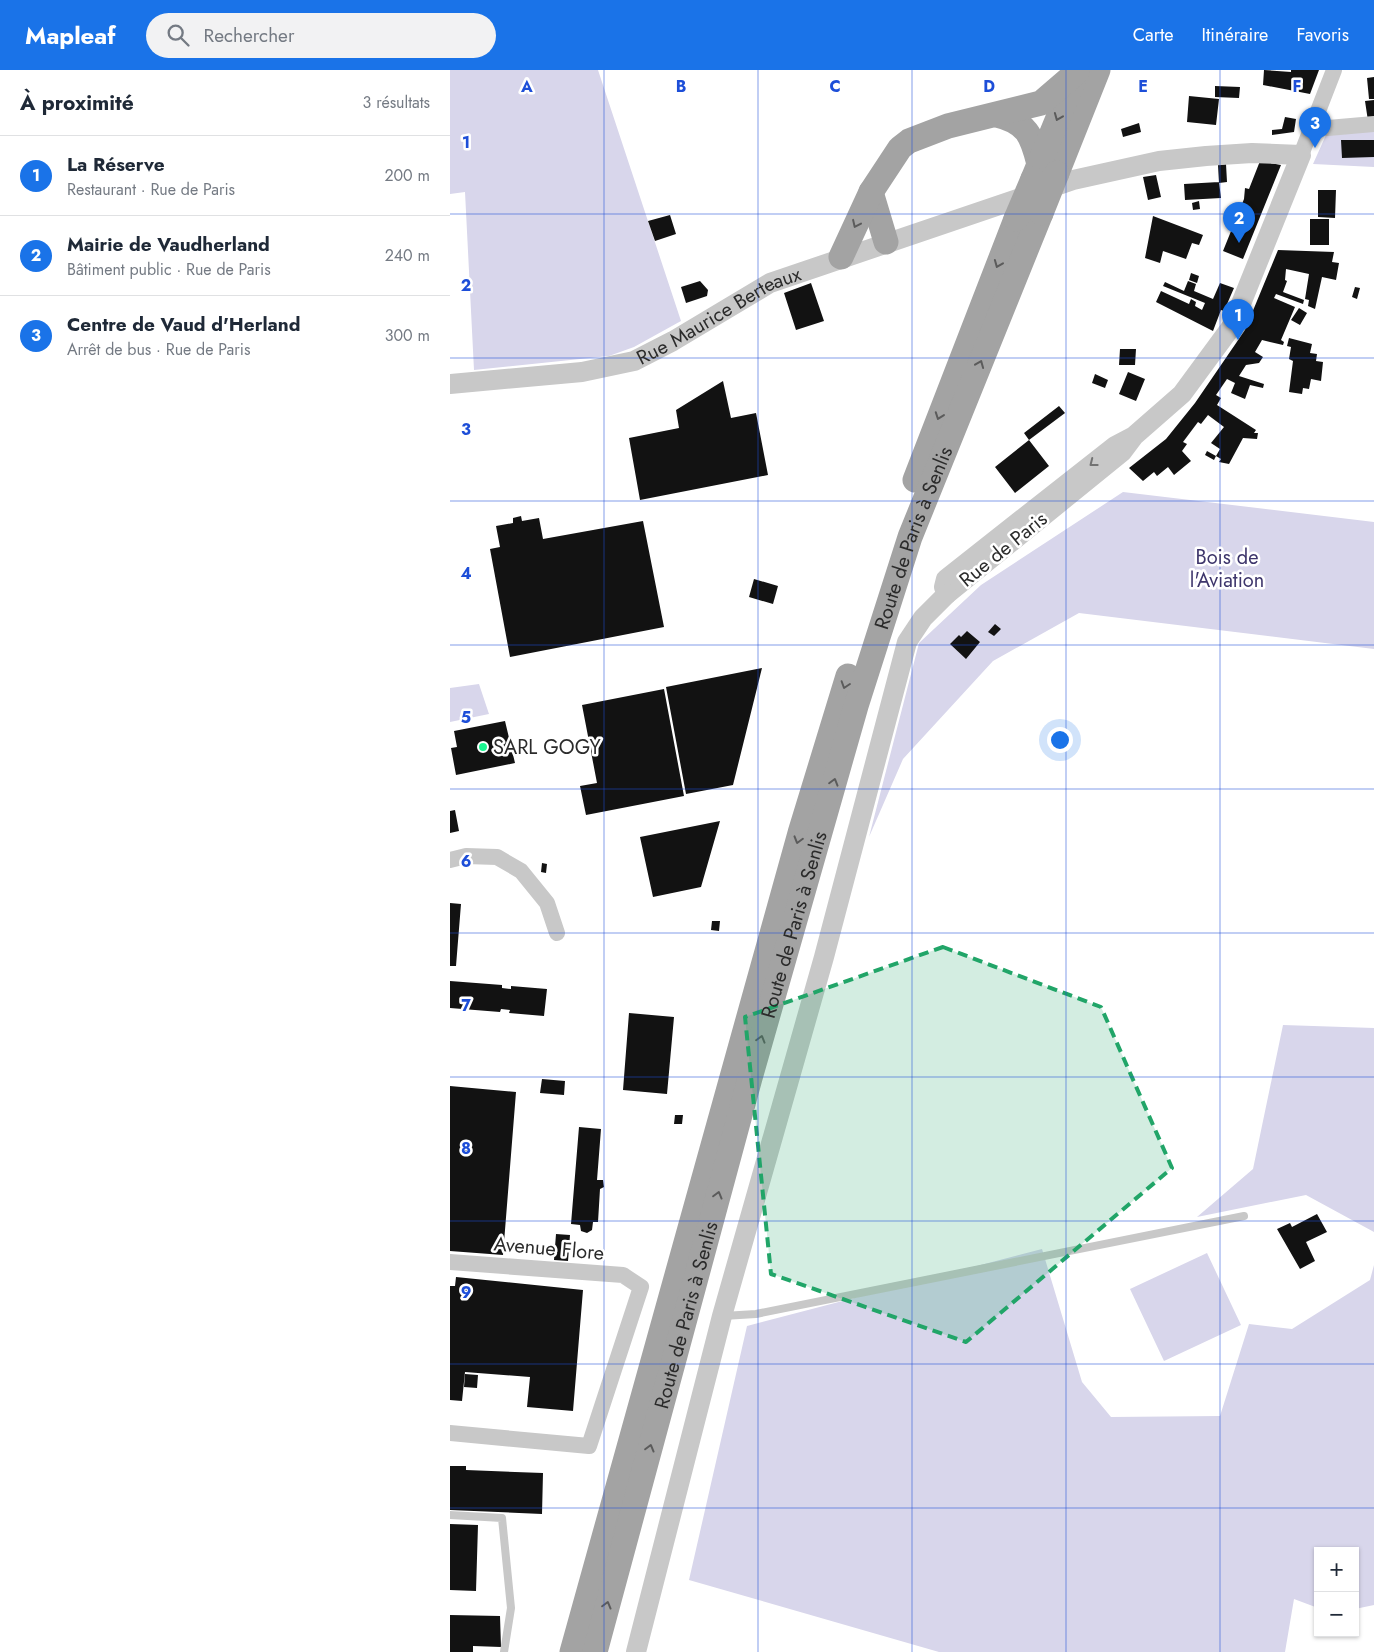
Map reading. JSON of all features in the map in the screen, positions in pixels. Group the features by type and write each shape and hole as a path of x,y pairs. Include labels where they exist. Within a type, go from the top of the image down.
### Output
{"main road":[{"path":"841,257 871,192 900,148 909,141 948,126 1041,103 1084,71"},
{"path":"1050,174 1084,71"},
{"path":"997,115 1015,119 1024,127 1050,174"},
{"name":"Route de Paris à Senlis","path":"595,1652 727,1160 856,706 910,537 1040,213 1050,174"},
{"name":"Route de Paris à Senlis","path":"572,1652 792,861 841,697 896,531 946,396 1016,219 1050,174"},
{"path":"871,192 886,242"}],"street":[{"name":"Rue de Paris","path":"722,1316 824,957 907,642 922,618 947,594 944,587 946,579 1115,446 1134,436 1182,394 1232,326 1334,70"},
{"path":"1314,124 1328,128 1374,124"},
{"name":"Rue Maurice Berteaux","path":"450,384 582,372 634,361 673,341 770,283 841,257 981,212 1050,174 1252,152 1301,155"},
{"path":"450,860 466,856 497,857 521,871 547,903 557,933"},
{"name":"Avenue Flore","path":"450,1262 623,1276 641,1287 589,1446 450,1434"},
{"path":"636,1652 722,1316"}],"lane":[{"path":"722,1316 756,1314 1244,1216"},
{"path":"450,1516 502,1518 511,1608 504,1652"}],"highlighted area":[{"path":"943,947 1101,1007 1172,1168 966,1342 771,1274 745,1017"}],"green space":[{"path":"450,70 598,70 681,321 634,347 609,356 474,370 465,192 450,194"},
{"path":"1374,130 1374,167 1313,164 1326,135"},
{"name":"Bois de l'Aviation","path":"1123,492 1374,522 1374,649 1079,613 993,661 903,759 869,837 919,643 981,585"},
{"path":"479,684 489,714 450,722 450,688"},
{"path":"1283,1025 1374,1028 1374,1232 1306,1195 1197,1217 1253,1169"},
{"path":"1042,1249 1082,1382 1111,1417 1220,1416 1249,1324 1292,1329 1370,1280 1374,1265 1374,1605 1359,1608 1359,1547 1314,1547 1314,1606 1294,1599 1285,1652 939,1652 689,1580 747,1326"},
{"path":"1207,1253 1241,1325 1164,1361 1130,1289"}],"building":[{"path":"1264,70 1291,72 1291,70 1319,70 1310,94 1263,85"},
{"path":"1374,77 1374,99 1369,99 1367,78"},
{"path":"1215,86 1240,87 1239,98 1215,97"},
{"path":"1189,96 1219,99 1216,125 1187,122"},
{"path":"1374,100 1374,120 1368,121 1365,101"},
{"path":"1285,117 1296,119 1294,132 1272,135 1272,130 1282,129"},
{"path":"1139,123 1141,132 1123,137 1121,129"},
{"path":"1341,140 1374,140 1374,157 1342,158"},
{"path":"1260,161 1281,165 1243,259 1223,251 1244,199 1245,188 1249,189"},
{"path":"1226,164 1227,182 1219,183 1218,165"},
{"path":"1156,175 1161,197 1148,200 1143,177"},
{"path":"1219,182 1221,198 1185,200 1184,184"},
{"path":"1318,190 1336,190 1335,218 1318,217"},
{"path":"1199,201 1200,209 1193,210 1192,203"},
{"path":"670,215 676,234 655,241 648,221"},
{"path":"1153,216 1203,235 1199,245 1192,243 1186,259 1163,251 1160,263 1145,258"},
{"path":"1310,219 1329,219 1329,245 1310,245"},
{"path":"1278,250 1334,252 1332,262 1339,263 1336,280 1322,277 1315,309 1308,306 1309,300 1305,299 1309,274 1286,269 1285,280 1287,281 1283,292 1304,300 1303,304 1276,294 1274,298 1295,307 1281,340 1284,342 1283,345 1262,340 1255,352 1263,357 1259,363 1246,365 1239,376 1264,384 1263,388 1250,385 1245,399 1231,393 1235,383 1227,379 1216,395 1221,398 1217,405 1256,430 1254,433 1258,433 1257,439 1243,438 1229,464 1219,462 1221,459 1216,456 1220,449 1211,443 1224,427 1208,415 1201,424 1198,422 1183,442 1187,444 1182,451 1191,461 1174,475 1168,467 1157,476 1154,472 1143,481 1129,468 1166,439 1195,403 1245,330"},
{"path":"1191,273 1199,276 1197,283 1189,280"},
{"path":"700,281 708,290 707,296 686,303 681,287"},
{"path":"1188,281 1196,284 1194,291 1213,299 1220,283 1234,288 1224,311 1221,310 1213,331 1156,302 1161,291 1189,304 1191,299 1196,302 1195,306 1202,310 1205,303 1163,286 1165,282 1184,291"},
{"path":"811,283 824,321 796,330 784,293"},
{"path":"1355,287 1360,288 1357,299 1352,297"},
{"path":"1299,308 1307,313 1300,325 1291,320"},
{"path":"1289,338 1312,344 1310,353 1317,354 1316,361 1323,362 1321,381 1311,379 1309,389 1303,388 1302,394 1289,392 1293,361 1289,359 1291,347 1287,346"},
{"path":"1120,349 1136,349 1135,365 1119,365"},
{"path":"1128,372 1145,379 1136,401 1119,394"},
{"path":"1095,374 1108,380 1105,388 1092,383"},
{"path":"723,381 731,418 756,413 768,475 640,500 629,438 679,428 676,410"},
{"path":"1059,406 1065,413 1029,440 1024,433"},
{"path":"1029,440 1049,466 1015,493 995,467"},
{"path":"1207,451 1216,456 1214,460 1205,455"},
{"path":"521,516 522,521 539,518 543,539 643,521 664,627 510,657 490,549 500,547 496,526 513,523 513,518"},
{"path":"754,579 778,586 773,604 749,597"},
{"path":"995,624 1001,629 994,636 988,632"},
{"path":"967,631 980,642 966,659 950,644 959,635 961,637"},
{"path":"762,668 733,785 686,794 666,687"},
{"path":"664,689 684,796 586,815 580,786 597,783 582,705"},
{"name":"SARL GOGY","path":"505,721 515,763 456,775 451,748 457,747 454,731"},
{"path":"455,810 459,831 450,833 450,811"},
{"path":"720,821 701,887 653,897 640,837"},
{"path":"542,863 547,864 546,873 541,872"},
{"path":"450,903 461,904 456,966 450,966"},
{"path":"712,921 720,921 719,931 711,930"},
{"path":"450,981 502,985 502,988 511,989 511,986 547,989 544,1016 509,1013 510,1010 501,1009 500,1012 450,1008"},
{"path":"629,1013 674,1017 667,1094 623,1090"},
{"path":"542,1079 565,1081 564,1095 540,1093"},
{"path":"450,1086 516,1092 503,1255 450,1251"},
{"path":"675,1115 683,1115 682,1124 674,1124"},
{"path":"579,1127 601,1129 597,1180 603,1180 604,1187 600,1189 598,1222 593,1222 592,1230 587,1233 581,1231 580,1225 571,1224"},
{"path":"1317,1214 1327,1232 1306,1242 1315,1261 1300,1269 1277,1229 1290,1223 1292,1227"},
{"path":"556,1234 570,1235 568,1261 554,1260"},
{"path":"456,1277 583,1290 573,1411 527,1407 530,1377 465,1372 462,1401 450,1400 450,1286 455,1286"},
{"path":"465,1374 478,1375 477,1388 464,1387"},
{"path":"450,1466 466,1466 466,1470 543,1473 542,1514 450,1510"},
{"path":"450,1524 478,1525 476,1591 450,1590"},
{"path":"450,1615 500,1616 501,1647 473,1646 473,1652 450,1652"}],"place":[{"name":"Centre de Vaud d'Herland","path":"1315,148"},
{"name":"Mairie de Vaudherland","path":"1239,243"},
{"name":"La Réserve","path":"1238,340"},
{"name":"SARL GOGY","path":"483,747"}]}
